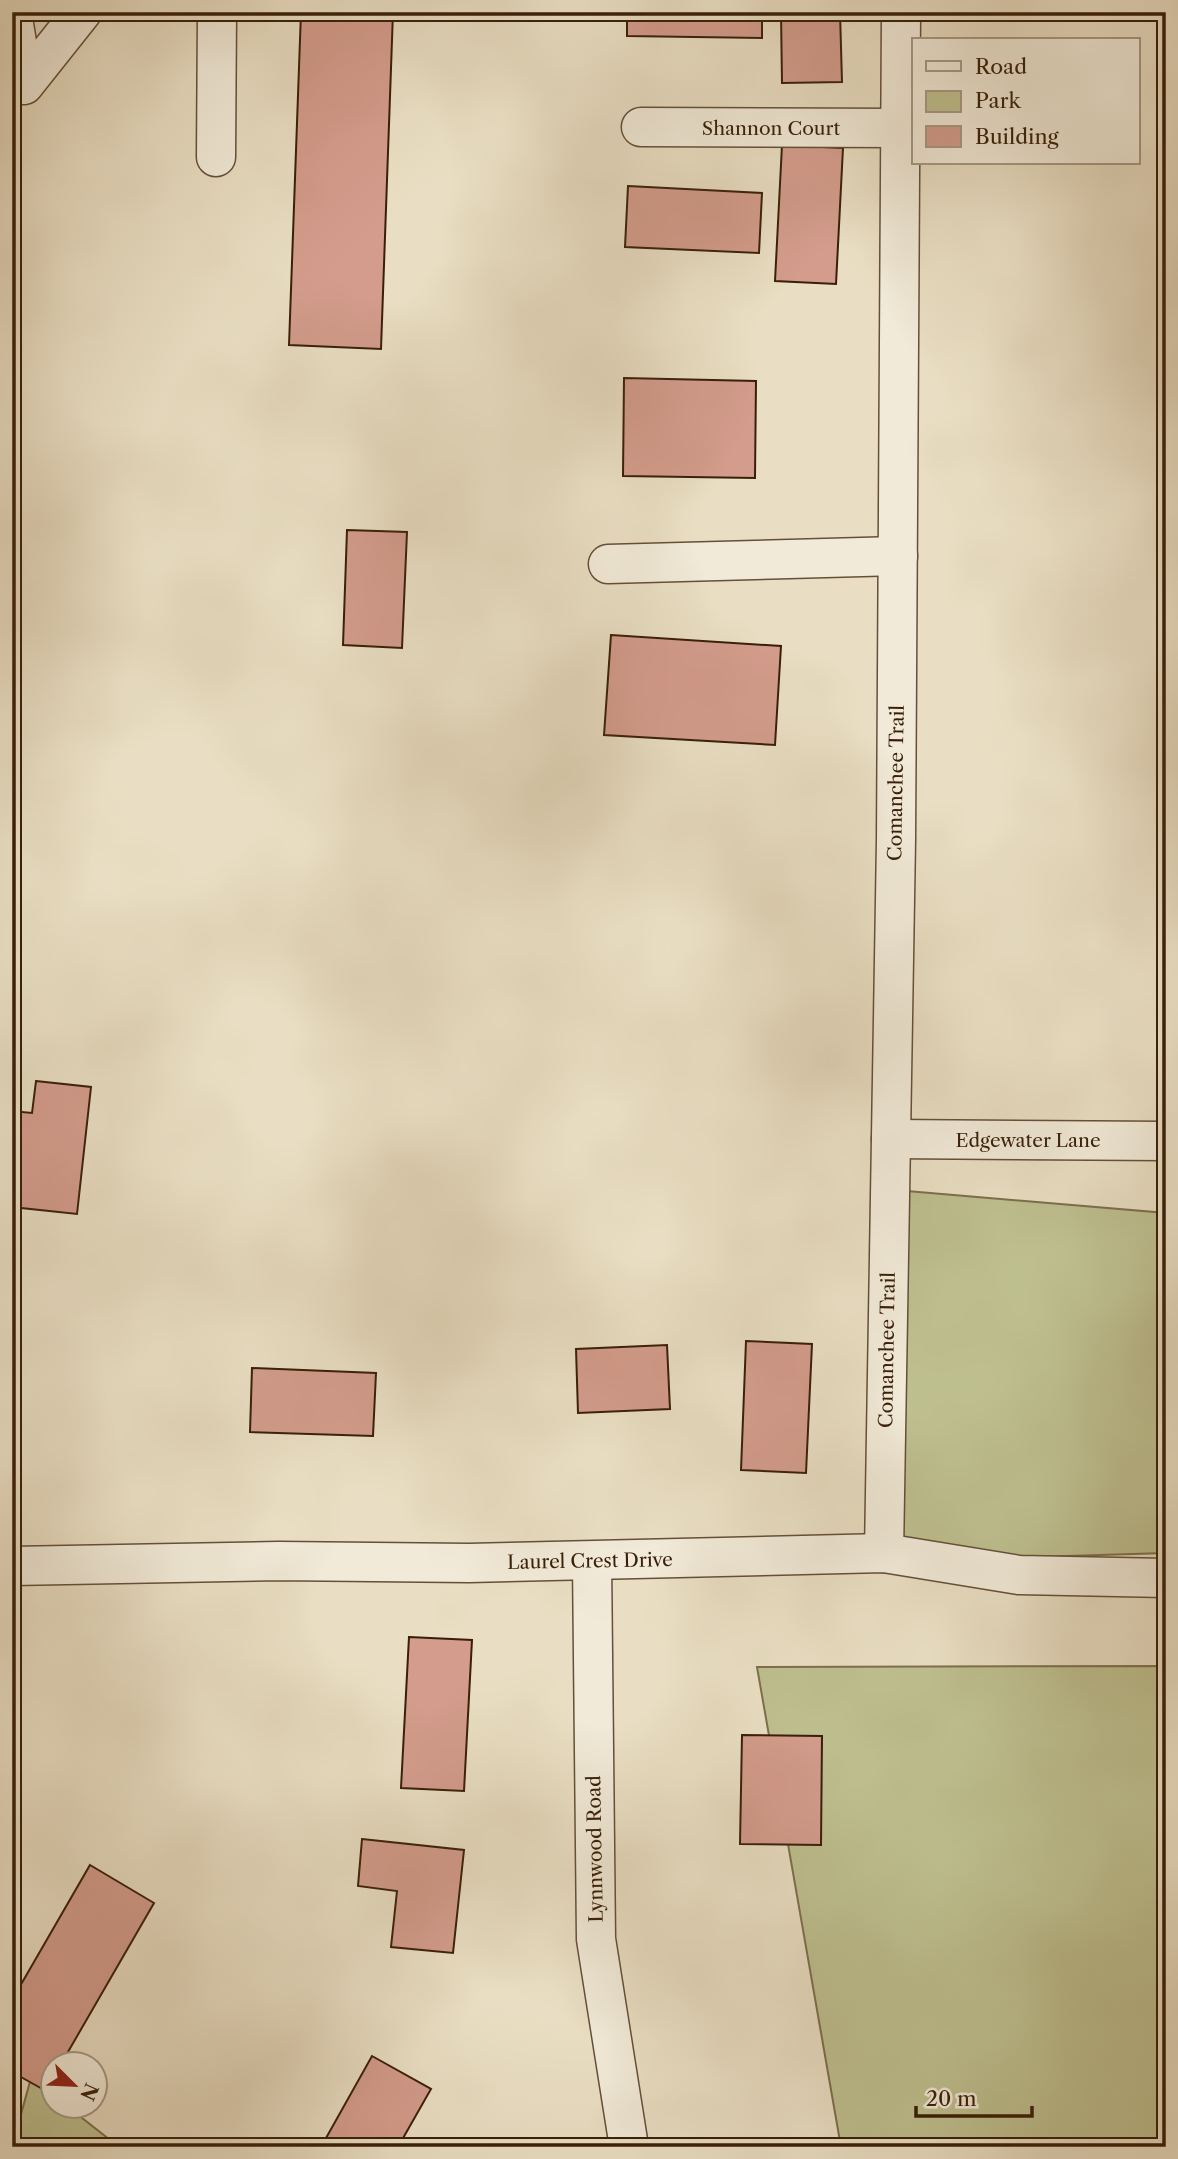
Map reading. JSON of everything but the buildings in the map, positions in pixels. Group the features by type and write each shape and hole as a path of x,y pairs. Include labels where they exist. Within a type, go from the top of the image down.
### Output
{"street":[{"path":"12,12 24,85 82,12"},
{"path":"216,12 216,158"},
{"name":"Comanchee Trail","path":"884,1553 898,556 901,12"},
{"name":"Shannon Court","path":"641,127 901,128"},
{"path":"608,564 898,556"},
{"name":"Edgewater Lane","path":"891,1139 1166,1141"},
{"name":"Laurel Crest Drive","path":"12,1566 278,1561 592,1561 884,1553 1019,1575 1166,1578"},
{"name":"Lynnwood Road","path":"592,1561 596,1939 626,2143"}],"green space":[{"path":"895,1190 1166,1213 1166,1553 872,1562"},
{"path":"1166,1666 1166,2147 841,2147 757,1667"},
{"path":"31,2078 38,2084 38,2120 85,2120 119,2147 12,2147"}]}
